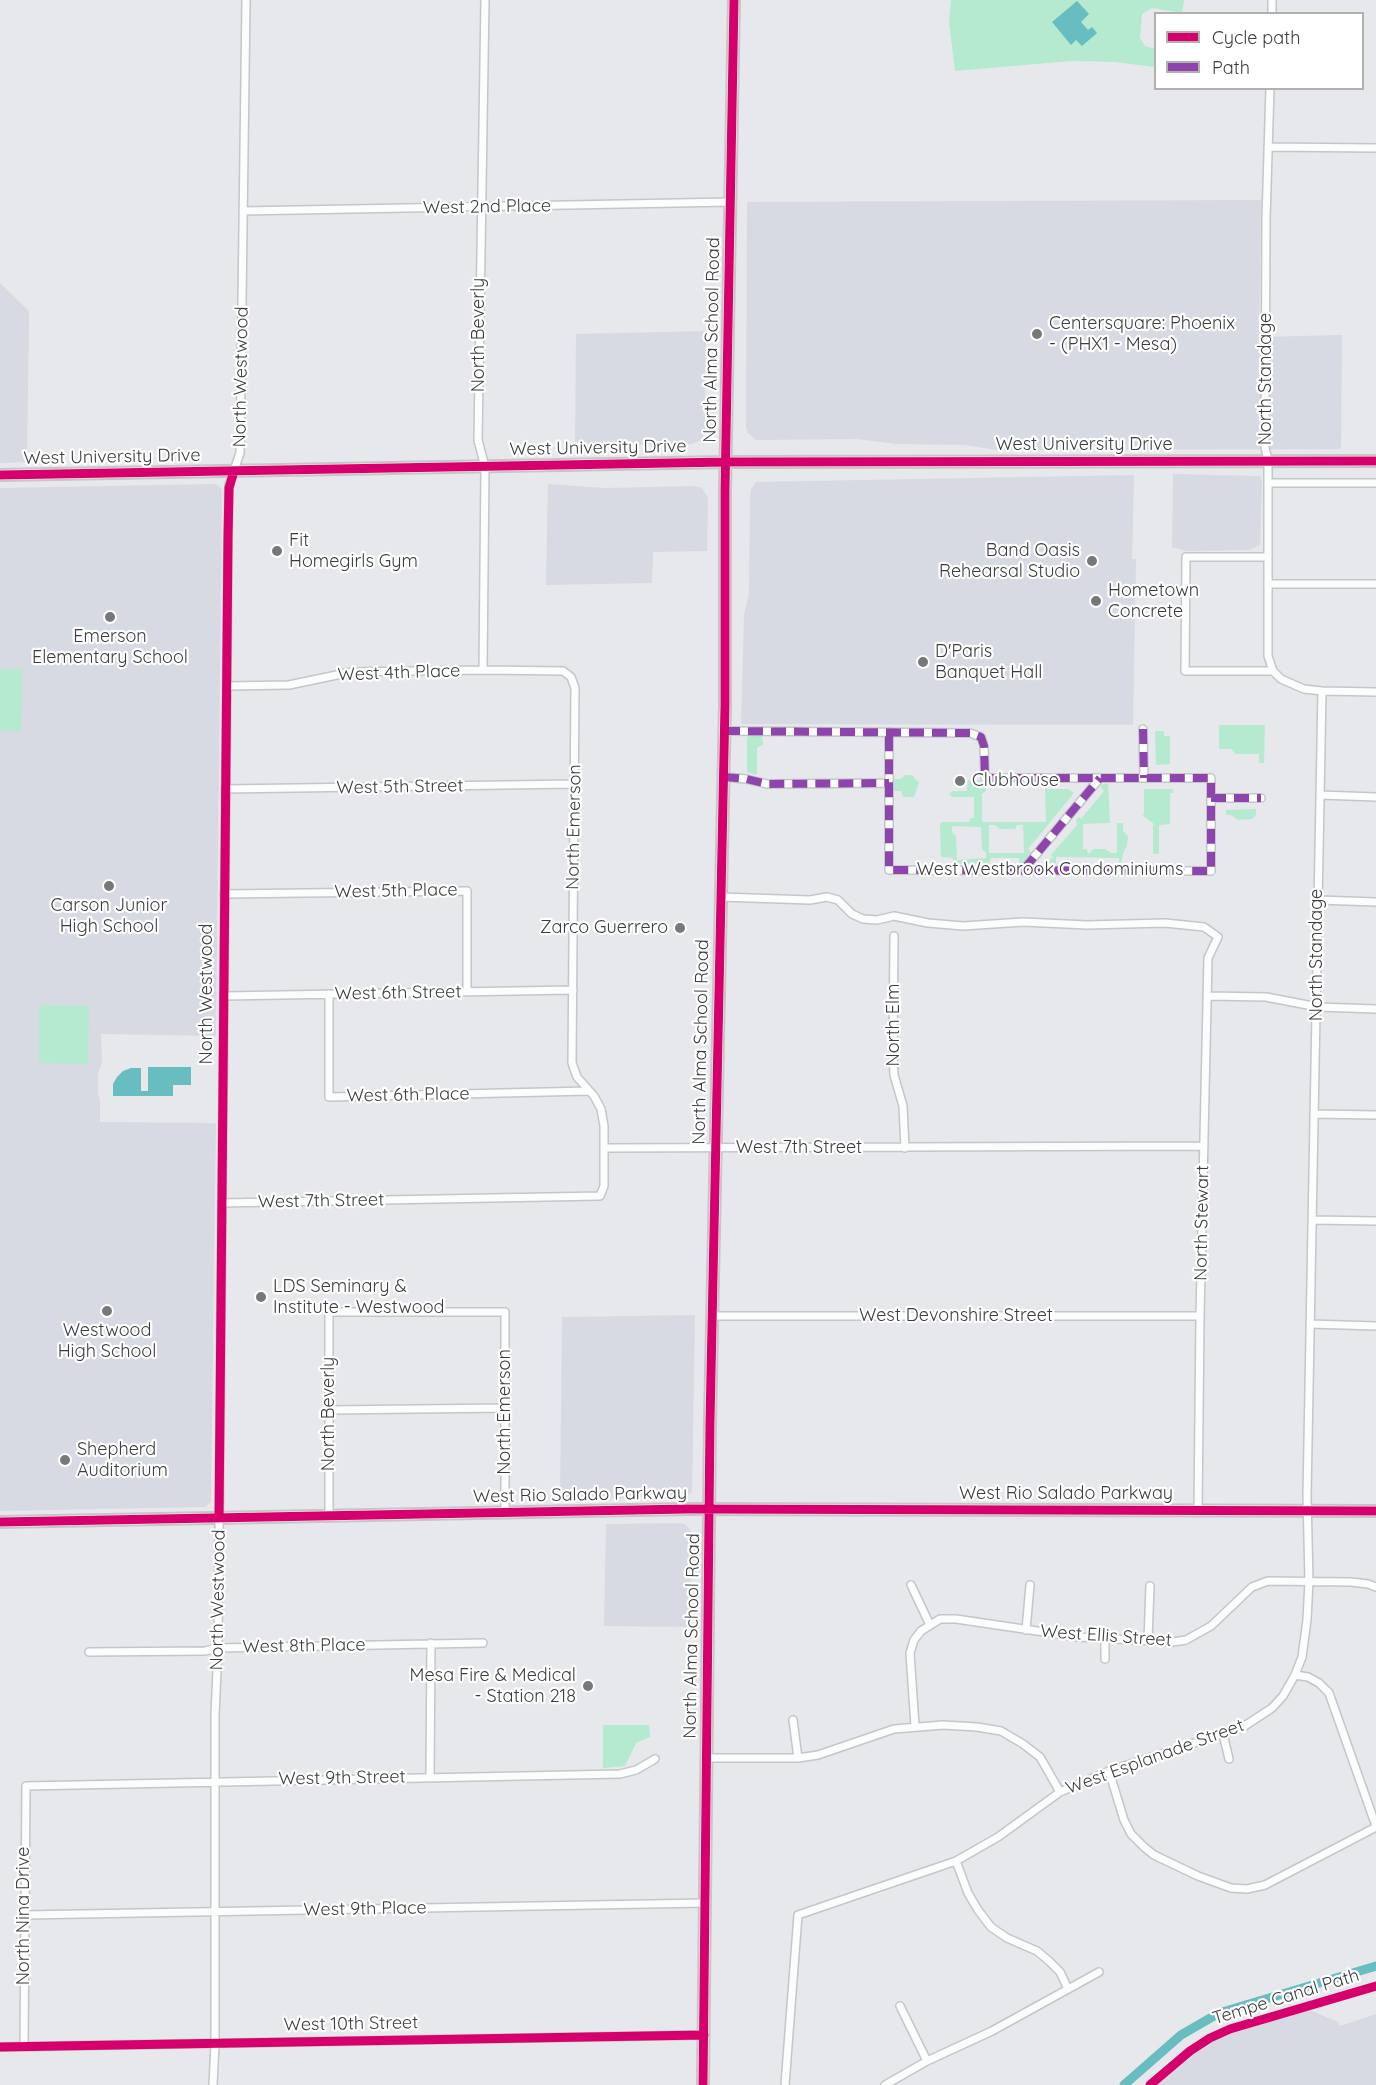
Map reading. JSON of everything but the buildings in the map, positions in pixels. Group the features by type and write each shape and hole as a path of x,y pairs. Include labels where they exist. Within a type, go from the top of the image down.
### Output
{"main road":[{"name":"North Alma School Road","path":"703,2085 712,1316 724,777 734,0"},
{"name":"West University Drive","path":"0,476 727,462 1376,461"},
{"name":"West Rio Salado Parkway","path":"0,1522 710,1509 1376,1510"}],"street":[{"name":"North Westwood","path":"213,2085 215,2044 214,1781 218,1648 229,488 240,453 246,0"},
{"name":"North Beverly","path":"483,670 485,466 478,440 485,0"},
{"name":"North Standage","path":"1270,90 1265,447 1268,461 1267,638 1268,656 1274,671"},
{"path":"1268,147 1376,148"},
{"name":"West 2nd Place","path":"243,211 731,202"},
{"path":"1268,483 1376,483"},
{"path":"1268,556 1186,557 1185,671 1274,671 1290,684 1304,689 1376,692"},
{"path":"1268,584 1376,584"},
{"name":"West 4th Place","path":"227,686 289,685 351,672 563,671 571,677"},
{"name":"North Emerson","path":"571,677 575,688 572,1063 576,1077 590,1091 602,1109 604,1148"},
{"name":"North Standage","path":"1295,1675 1302,1657 1305,1639 1309,1581 1307,1510 1322,690"},
{"path":"1143,729 1144,778"},
{"path":"724,731 970,733 981,737 984,746 985,778 1211,778 1211,798 1261,798"},
{"path":"724,777 746,778 767,784 889,783 889,732"},
{"path":"1024,869 1100,778"},
{"name":"West Westbrook Condominiums","path":"889,783 889,870 1210,871 1211,798"},
{"name":"West 5th Street","path":"225,789 575,784"},
{"path":"1320,795 1376,797"},
{"name":"West 5th Place","path":"224,894 467,891 467,992"},
{"name":"North Stewart","path":"721,897 810,900 827,897 838,900 852,914 863,919 878,920 894,916 928,923 963,926 1023,922 1087,925 1165,923 1204,927 1218,937 1208,958 1198,1511"},
{"path":"1318,900 1376,902"},
{"name":"North Elm","path":"894,936 894,1075 903,1106 905,1148"},
{"name":"West 6th Street","path":"224,996 573,990"},
{"name":"West 6th Place","path":"329,994 329,1097 590,1091"},
{"path":"1208,996 1266,997 1317,1007 1376,1009"},
{"path":"1314,1114 1376,1115"},
{"name":"West 7th Street","path":"222,1203 600,1196 604,1186 604,1148 1204,1146"},
{"path":"1313,1220 1376,1221"},
{"name":"North Beverly","path":"329,1516 329,1312 505,1312"},
{"name":"North Emerson","path":"505,1312 505,1512"},
{"name":"West Devonshire Street","path":"712,1316 1200,1316"},
{"path":"1310,1324 1376,1326"},
{"path":"329,1410 504,1408"},
{"name":"West Ellis Street","path":"930,1625 940,1619 956,1619 1106,1639 1173,1642 1186,1640 1211,1626 1252,1587 1268,1581 1351,1582 1376,1587"},
{"path":"911,1585 930,1625 914,1640 910,1653 915,1726"},
{"name":"West Ellis Street","path":"1026,1630 1030,1585"},
{"path":"1148,1641 1150,1586"},
{"path":"1104,1659 1106,1639"},
{"path":"430,1777 431,1643"},
{"name":"West 8th Place","path":"89,1652 483,1643"},
{"path":"1109,1771 1124,1820 1131,1834 1154,1855 1198,1876 1231,1888 1247,1889 1265,1885 1376,1827 1329,1693 1319,1683 1308,1677 1295,1675"},
{"name":"West Esplanade Street","path":"785,2085 798,1915 956,1861 998,1837 1060,1792 1109,1771 1243,1727 1272,1708 1290,1686 1295,1675"},
{"path":"794,1720 798,1758"},
{"path":"707,1758 798,1758 818,1755 873,1735 915,1726 966,1726 1001,1731 1023,1743 1040,1757 1060,1792"},
{"path":"1222,1734 1229,1759"},
{"name":"West 9th Street","path":"26,1786 620,1774 636,1770 655,1759"},
{"name":"North Nina Drive","path":"24,2046 26,1786"},
{"path":"956,1861 968,1893 991,1926 1007,1938 1037,1951 1060,1972 1068,1989"},
{"name":"West 9th Place","path":"24,1915 706,1903"},
{"path":"885,2085 927,2061 992,2031 1099,1972"},
{"path":"900,2006 927,2061"},
{"name":"West 10th Street","path":"0,2047 704,2035"}],"shaded area":[{"path":"1261,200 1259,337 1342,335 1341,449 998,450 964,445 897,444 857,439 756,440 748,433 746,428 747,202"},
{"path":"0,283 29,311 27,462 0,463"},
{"path":"706,331 705,431 702,440 692,444 575,446 576,334"},
{"path":"1173,474 1260,476 1262,482 1260,545 1249,550 1186,551 1172,547"},
{"path":"1134,475 1132,559 1136,559 1133,725 741,724 744,615 749,593 750,497 751,489 756,482"},
{"path":"215,484 222,491 216,1036 101,1034 102,1062 98,1074 100,1122 216,1123 211,1502 205,1507 0,1511 0,488"},
{"path":"548,484 605,488 695,486 702,488 708,498 707,551 653,552 652,583 546,585"},
{"path":"695,1315 692,1492 683,1498 560,1499 562,1317"},
{"path":"606,1524 685,1524 691,1530 691,1627 604,1626"},
{"path":"1310,2010 1338,2022 1340,2026 1376,2014 1376,2085 1158,2085 1196,2053 1216,2040"}],"green space":[{"path":"951,0 1184,0 1182,12 1152,8 1142,14 1140,38 1145,46 1154,49 1154,67 1115,62 1071,61 955,71 949,22"},
{"path":"0,669 22,669 21,731 0,731"},
{"path":"1219,725 1265,725 1264,763 1259,763 1259,754 1236,754 1231,749 1219,749"},
{"path":"1155,731 1164,731 1164,736 1170,736 1170,764 1156,765"},
{"path":"762,736 763,745 757,748 757,775 747,772 747,737"},
{"path":"905,775 912,775 919,783 914,797 903,797 901,791 893,791 893,779 901,779"},
{"path":"968,780 986,781 986,792 982,793 982,822 1046,822 1045,789 1068,789 1074,793 1028,849 1032,853 1022,865 1019,865 1019,858 991,858 989,864 953,864 953,858 941,857 940,824 942,822 970,822 970,818 974,818 974,797 952,797 949,794 953,791 967,791","holes":["989,825 995,825 1000,829 1015,829 1017,825 1023,825 1024,853 989,853","952,826 981,827 982,849 986,853 986,858 957,860 956,836 952,832"]},
{"path":"1108,783 1110,823 1083,824 1083,849 1087,849 1088,854 1094,849 1105,849 1111,853 1117,853 1117,823 1123,823 1123,831 1128,836 1121,865 1119,865 1119,858 1056,857 1056,864 1046,864 1077,825 1076,820 1079,817 1081,819 1104,791 1101,785"},
{"path":"1144,789 1173,789 1173,793 1170,793 1170,824 1159,825 1159,854 1153,854 1153,823 1143,816"},
{"path":"1256,809 1256,815 1252,819 1238,820 1231,815 1226,815 1226,810"},
{"path":"39,1005 89,1006 88,1064 39,1063"},
{"path":"603,1725 649,1725 650,1737 636,1743 625,1766 603,1768"}],"water":[{"path":"1077,1 1089,14 1081,22 1088,30 1092,27 1097,33 1082,46 1076,40 1071,45 1052,22"},
{"path":"148,1067 191,1067 191,1085 173,1085 173,1096 113,1096 113,1084 117,1077 123,1071 131,1068 141,1068 141,1091 148,1091"}],"waterway":[{"path":"1124,2085 1181,2035 1219,2013 1376,1966"}],"marked path":[{"path":"1143,729 1144,778"},
{"path":"725,731 970,733 981,737 984,746 985,778 1211,778 1211,871 889,870 889,732"},
{"path":"724,777 767,784 889,783"},
{"path":"1024,869 1100,778"},
{"path":"1211,798 1261,798"}],"cycle path":[{"path":"703,2085 710,1421 725,705 725,490 734,0"},
{"path":"0,475 727,462 1376,461"},
{"path":"219,1518 228,538 229,488 234,471"},
{"path":"0,1522 688,1509 1376,1511"},
{"name":"Tempe Canal Path","path":"1150,2085 1190,2051 1230,2029 1376,1986"},
{"path":"0,2047 704,2035"}],"place":[{"name":"Centersquare: Phoenix - (PHX1 - Mesa)","path":"1037,334"},
{"name":"Fit Homegirls Gym","path":"277,551"},
{"name":"Band Oasis Rehearsal Studio","path":"1092,561"},
{"name":"Hometown Concrete","path":"1096,601"},
{"name":"Emerson Elementary School","path":"110,617"},
{"name":"D'Paris Banquet Hall","path":"923,662"},
{"name":"Clubhouse","path":"960,781"},
{"name":"Carson Junior High School","path":"109,886"},
{"name":"Zarco Guerrero","path":"680,928"},
{"name":"LDS Seminary & Institute - Westwood","path":"261,1297"},
{"name":"Westwood High School","path":"107,1311"},
{"name":"Shepherd Auditorium","path":"65,1460"},
{"name":"Mesa Fire & Medical - Station 218","path":"588,1686"}]}
